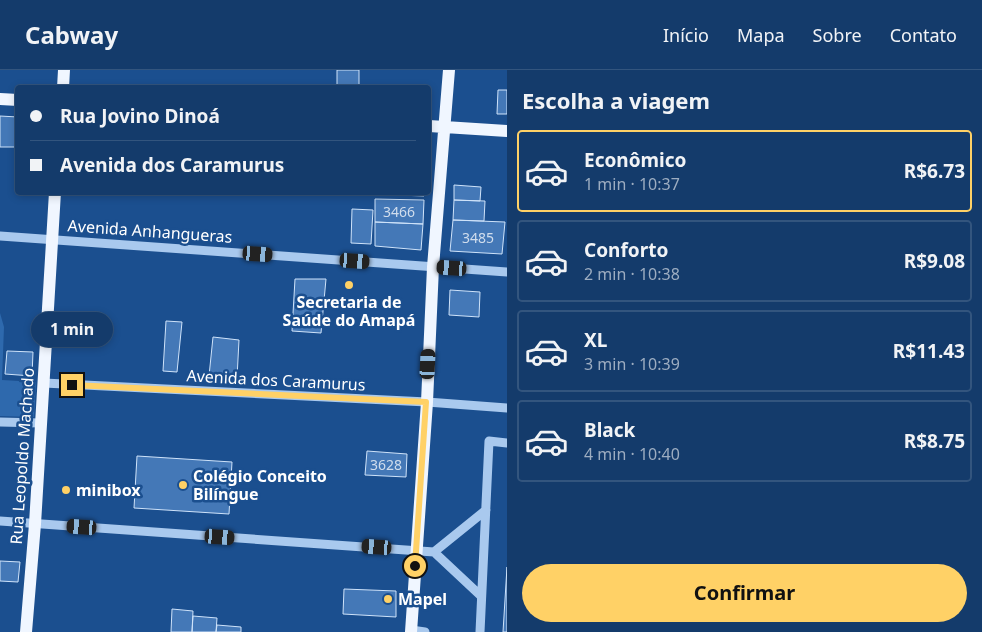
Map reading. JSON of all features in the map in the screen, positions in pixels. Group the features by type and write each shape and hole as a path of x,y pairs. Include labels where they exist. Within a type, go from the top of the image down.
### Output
{"main road":[{"path":"62,85 64,70"},
{"path":"411,631 433,267 449,70"},
{"path":"0,98 15,100"},
{"path":"431,126 507,131"},
{"name":"Rua Leopoldo Machado","path":"26,632 35,524 55,195"}],"street":[{"name":"Avenida Anhangueras","path":"0,236 507,272"},
{"name":"Avenida dos Caramurus","path":"44,383 426,402 507,408"},
{"path":"0,422 41,423"},
{"path":"480,632 489,441 507,442"},
{"path":"434,552 486,510"},
{"path":"0,522 434,552 481,596"},
{"path":"411,631 425,632"}],"shaded area":[{"path":"0,313 4,327 2,380 36,382 34,417 0,416"}],"building":[{"path":"337,70 359,70 359,85 337,85"},
{"path":"498,90 507,90 507,114 497,114"},
{"path":"0,116 15,117 15,147 0,147"},
{"path":"454,185 481,187 480,201 454,200"},
{"path":"375,199 424,200 423,224 375,222"},
{"path":"454,200 485,201 484,221 453,220"},
{"path":"352,209 373,210 371,244 351,243"},
{"path":"453,220 505,222 502,254 450,251"},
{"path":"375,222 423,224 421,250 375,246"},
{"path":"295,279 326,279 321,333 292,331"},
{"path":"450,290 480,292 479,317 449,315"},
{"path":"166,321 182,322 177,372 163,371"},
{"path":"213,337 239,340 237,378 209,376"},
{"path":"7,351 33,352 32,376 5,374"},
{"path":"367,451 407,454 406,477 365,475"},
{"name":"Colégio Conceito Bilíngue","path":"137,456 232,462 229,514 134,508"},
{"path":"0,561 20,562 18,582 0,581"},
{"path":"507,567 507,632 503,632"},
{"path":"344,589 396,591 396,617 343,614"},
{"path":"172,609 193,611 192,632 171,632"},
{"path":"193,616 217,618 216,632 192,632"},
{"path":"217,625 241,627 241,632 216,632"}],"place":[{"name":"Secretaria de Saúde do Amapá","path":"349,285"},
{"name":"Colégio Conceito Bilíngue","path":"183,485"},
{"name":"minibox","path":"66,490"},
{"name":"Mapel","path":"388,599"}],"route":[{"path":"72,385 426,402 415,566"}]}
